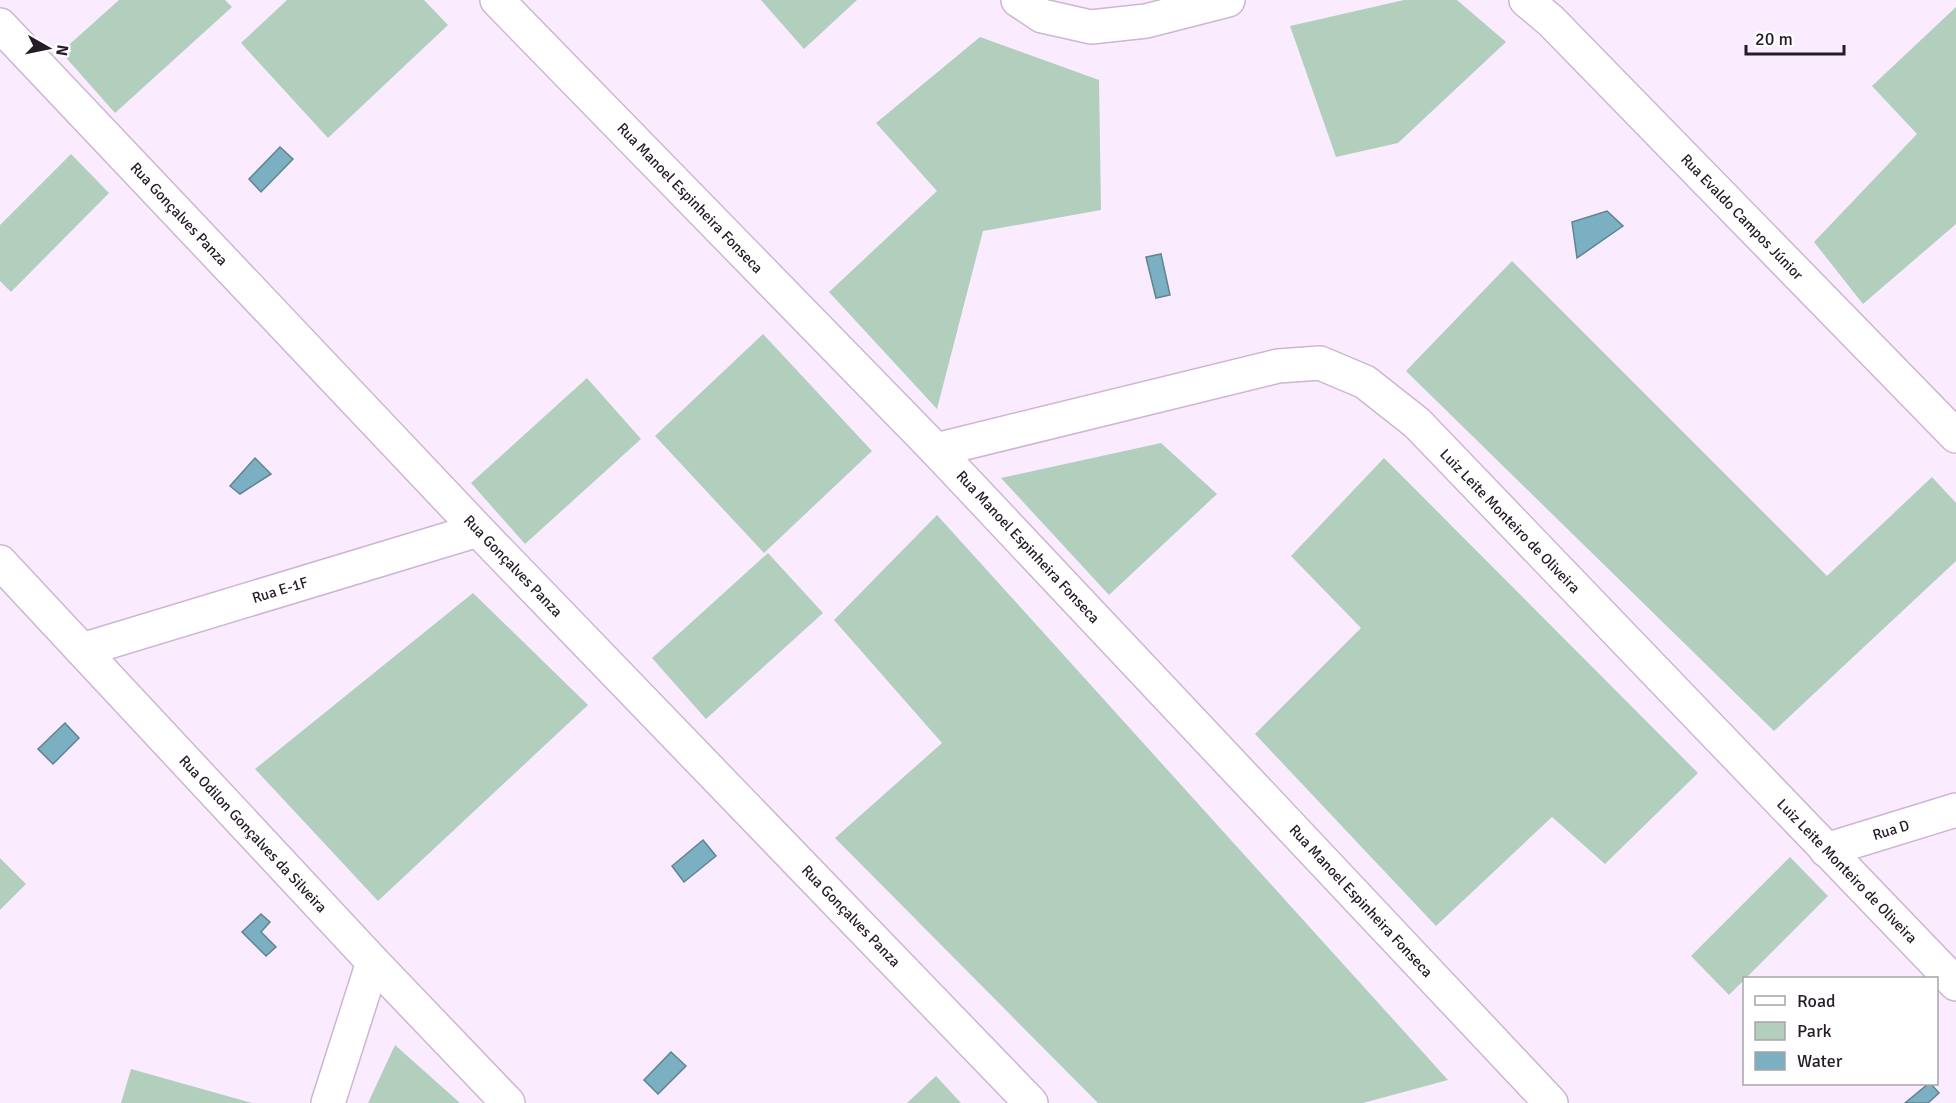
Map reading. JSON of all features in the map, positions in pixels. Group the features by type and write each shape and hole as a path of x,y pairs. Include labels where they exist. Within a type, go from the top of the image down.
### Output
{"street":[{"name":"Rua Manoel Espinheira Fonseca","path":"497,0 936,450 1551,1103"},
{"path":"1018,0 1042,16 1091,27 1146,21 1228,0"},
{"name":"Rua Evaldo Campos Júnior","path":"1526,0 1551,21 1956,436"},
{"name":"Rua Gonçalves Panza","path":"0,25 478,530 1031,1103"},
{"name":"Luiz Leite Monteiro de Oliveira","path":"936,450 1278,366 1320,363 1365,382 1417,423 1956,984"},
{"name":"Rua E-1F","path":"82,650 478,530"},
{"name":"Rua Odilon Gonçalves da Silveira","path":"0,562 373,962 508,1103"},
{"name":"Rua D","path":"1826,849 1956,810"},
{"path":"328,1103 373,962"}],"green space":[{"path":"119,0 225,0 232,7 115,113 61,52"},
{"path":"287,0 424,0 448,25 328,138 241,43"},
{"path":"761,0 857,0 804,49"},
{"path":"1404,0 1457,0 1506,42 1398,143 1336,157 1290,26"},
{"path":"1956,7 1956,224 1863,304 1814,242 1917,134 1872,86"},
{"path":"980,37 1099,80 1101,210 983,231 937,409 829,292 937,191 876,123"},
{"path":"71,154 109,193 11,292 0,281 0,225"},
{"path":"1512,261 1827,576 1932,477 1956,503 1956,561 1774,731 1406,371"},
{"path":"763,334 872,451 764,553 655,436"},
{"path":"587,378 641,439 525,544 471,483"},
{"path":"1161,443 1217,494 1109,595 1001,478"},
{"path":"1384,458 1698,773 1605,864 1552,817 1436,926 1255,734 1361,628 1291,556"},
{"path":"937,515 1448,1080 1363,1103 1098,1103 835,838 942,743 834,620"},
{"path":"768,553 823,613 706,719 652,658"},
{"path":"473,593 588,705 378,901 255,769"},
{"path":"1790,857 1828,896 1747,977 1743,977 1743,981 1729,995 1691,956"},
{"path":"0,858 26,884 0,910"},
{"path":"395,1045 460,1103 368,1103"},
{"path":"131,1069 252,1103 121,1103"},
{"path":"936,1076 961,1103 907,1103"}],"water":[{"path":"280,147 293,159 261,192 249,179"},
{"path":"1607,211 1623,226 1577,258 1572,222"},
{"path":"1161,254 1170,295 1156,298 1146,257"},
{"path":"255,458 271,474 240,494 230,486"},
{"path":"65,723 79,738 53,764 38,749"},
{"path":"703,840 716,856 684,882 672,866"},
{"path":"261,914 270,922 261,932 276,947 266,956 242,932"},
{"path":"671,1052 686,1066 658,1094 644,1080"},
{"path":"1927,1085 1932,1085 1939,1093 1928,1103 1905,1103"}]}
